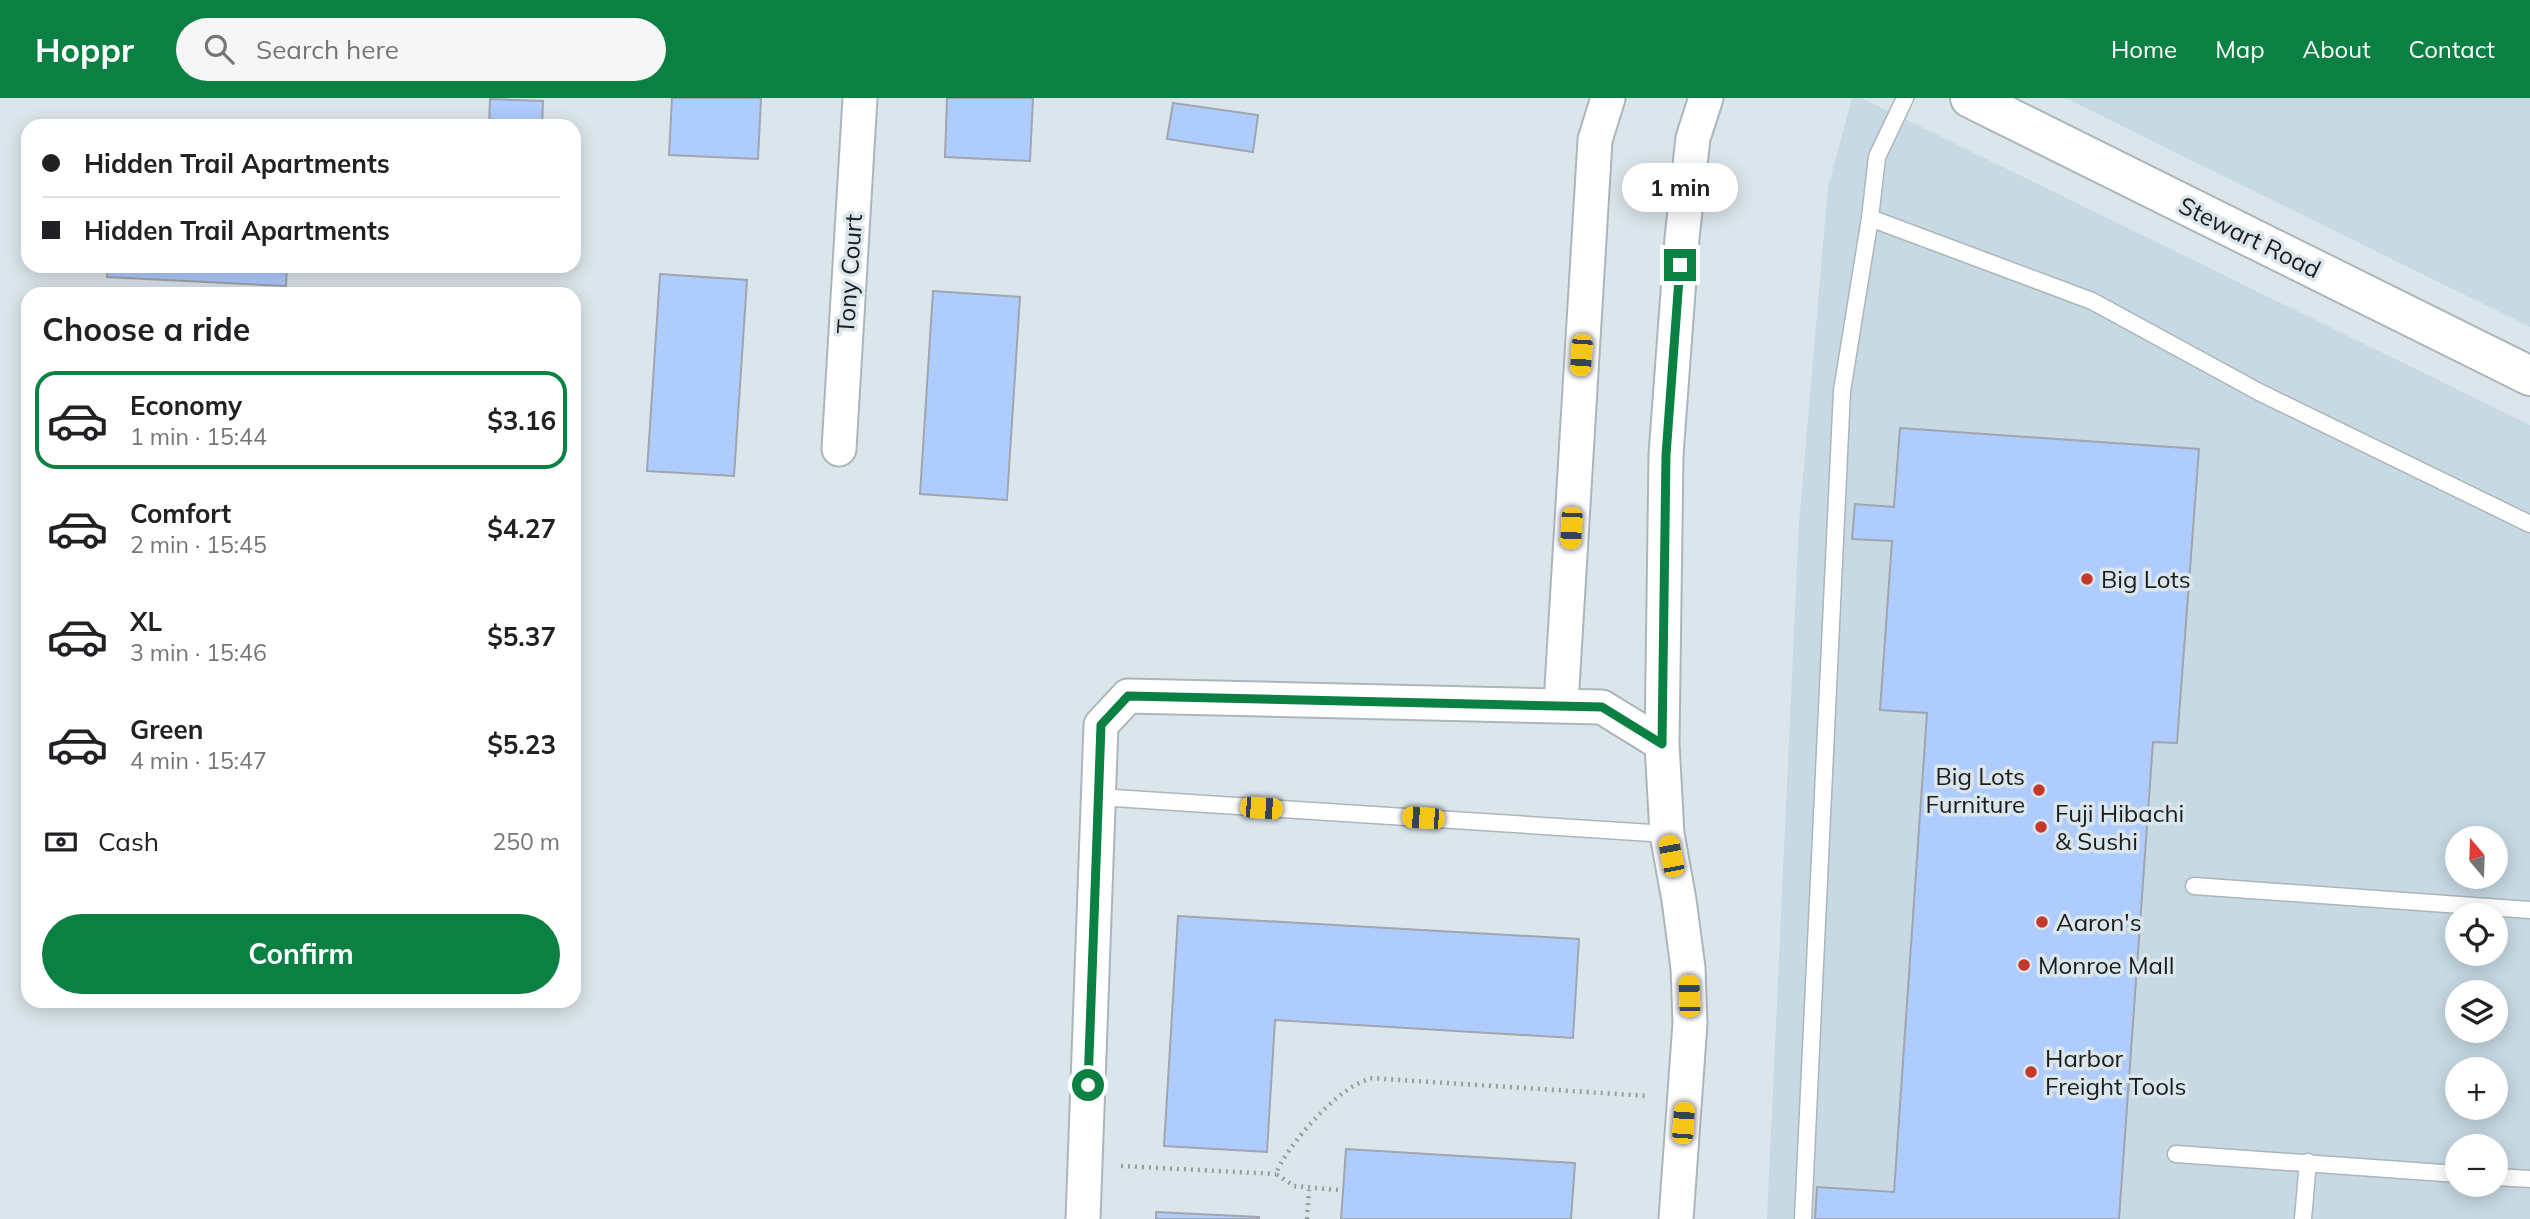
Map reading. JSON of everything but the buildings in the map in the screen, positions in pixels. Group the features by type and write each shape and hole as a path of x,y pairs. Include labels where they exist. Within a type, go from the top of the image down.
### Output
{"street":[{"name":"Tony Court","path":"838,449 860,98"},
{"path":"1561,704 1595,140 1608,98"},
{"path":"1676,1219 1690,1023 1688,968 1667,834 1662,744 1666,455 1687,188 1693,138 1706,98"},
{"name":"Stewart Road","path":"1969,98 2530,376"},
{"path":"1083,1219 1101,725 1128,696 1602,707 1662,744"}],"lane":[{"path":"1803,1219 1842,391 1870,218 1877,157 1905,98"},
{"path":"1870,218 2092,300 2259,392 2530,524"},
{"path":"1098,797 1667,834"},
{"path":"2194,886 2530,910"},
{"path":"2176,1154 2445,1173"},
{"path":"2303,1219 2308,1162"},
{"path":"2508,1178 2530,1179"}],"path":[{"path":"1276,1174 1279,1163 1310,1126 1345,1091 1370,1078 1684,1099"},
{"path":"1085,1164 1276,1174 1294,1186 1309,1190 1338,1190"},
{"path":"1307,1219 1309,1190"}],"shaded area":[{"path":"1852,98 1862,98 2530,425 2530,1219 1767,1219 1799,523 1828,187"},
{"path":"2065,98 2530,98 2530,327"}],"place":[{"name":"Big Lots","path":"2087,579"},
{"name":"Big Lots Furniture","path":"2039,790"},
{"name":"Fuji Hibachi & Sushi","path":"2041,827"},
{"name":"Aaron's","path":"2042,922"},
{"name":"Monroe Mall","path":"2024,965"},
{"name":"Harbor Freight Tools","path":"2031,1072"}],"route":[{"path":"1088,1085 1101,725 1128,696 1602,707 1662,744 1666,455 1680,265"}]}
